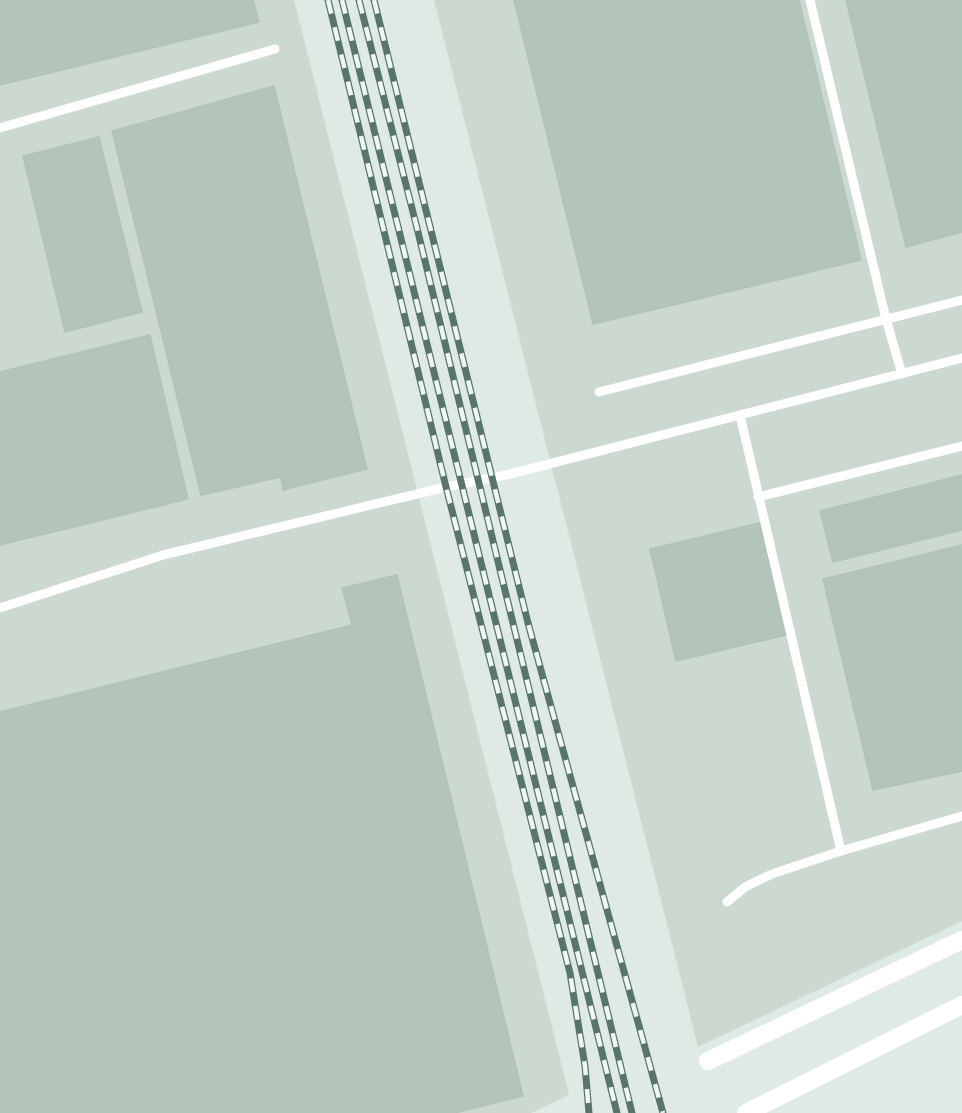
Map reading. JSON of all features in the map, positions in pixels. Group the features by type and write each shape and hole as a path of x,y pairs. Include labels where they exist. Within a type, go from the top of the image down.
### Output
{"street":[{"path":"708,1061 962,940"},
{"path":"746,1113 962,1005"}],"lane":[{"path":"810,0 886,319 902,374"},
{"path":"0,128 275,50"},
{"path":"599,392 962,300"},
{"path":"0,608 163,555 446,487 506,475 962,358"},
{"path":"740,415 842,851"},
{"path":"759,496 962,446"},
{"path":"727,902 745,887 772,874 962,816"}],"shaded area":[{"path":"0,0 294,0 569,1095 531,1113 0,1113"},
{"path":"434,0 962,0 962,921 698,1047"}],"building":[{"path":"0,0 253,0 259,22 0,85"},
{"path":"514,0 799,0 861,260 593,324"},
{"path":"846,0 962,0 962,232 906,247"},
{"path":"274,86 367,469 283,490 281,477 201,495 112,131"},
{"path":"99,137 142,312 65,332 23,156"},
{"path":"150,335 188,499 0,545 0,372"},
{"path":"962,475 962,530 833,562 820,511"},
{"path":"760,523 786,635 676,661 650,549"},
{"path":"962,545 962,771 873,790 823,579"},
{"path":"397,575 523,1096 455,1113 0,1113 0,883 16,879 0,812 0,712 352,625 342,588"},
{"path":"0,812 16,879 0,883"}],"railway":[{"path":"328,0 446,487 570,973 585,1066 589,1113"},
{"path":"342,0 617,1113"},
{"path":"359,0 417,228 632,1113"},
{"path":"374,0 528,623 663,1113"}]}
